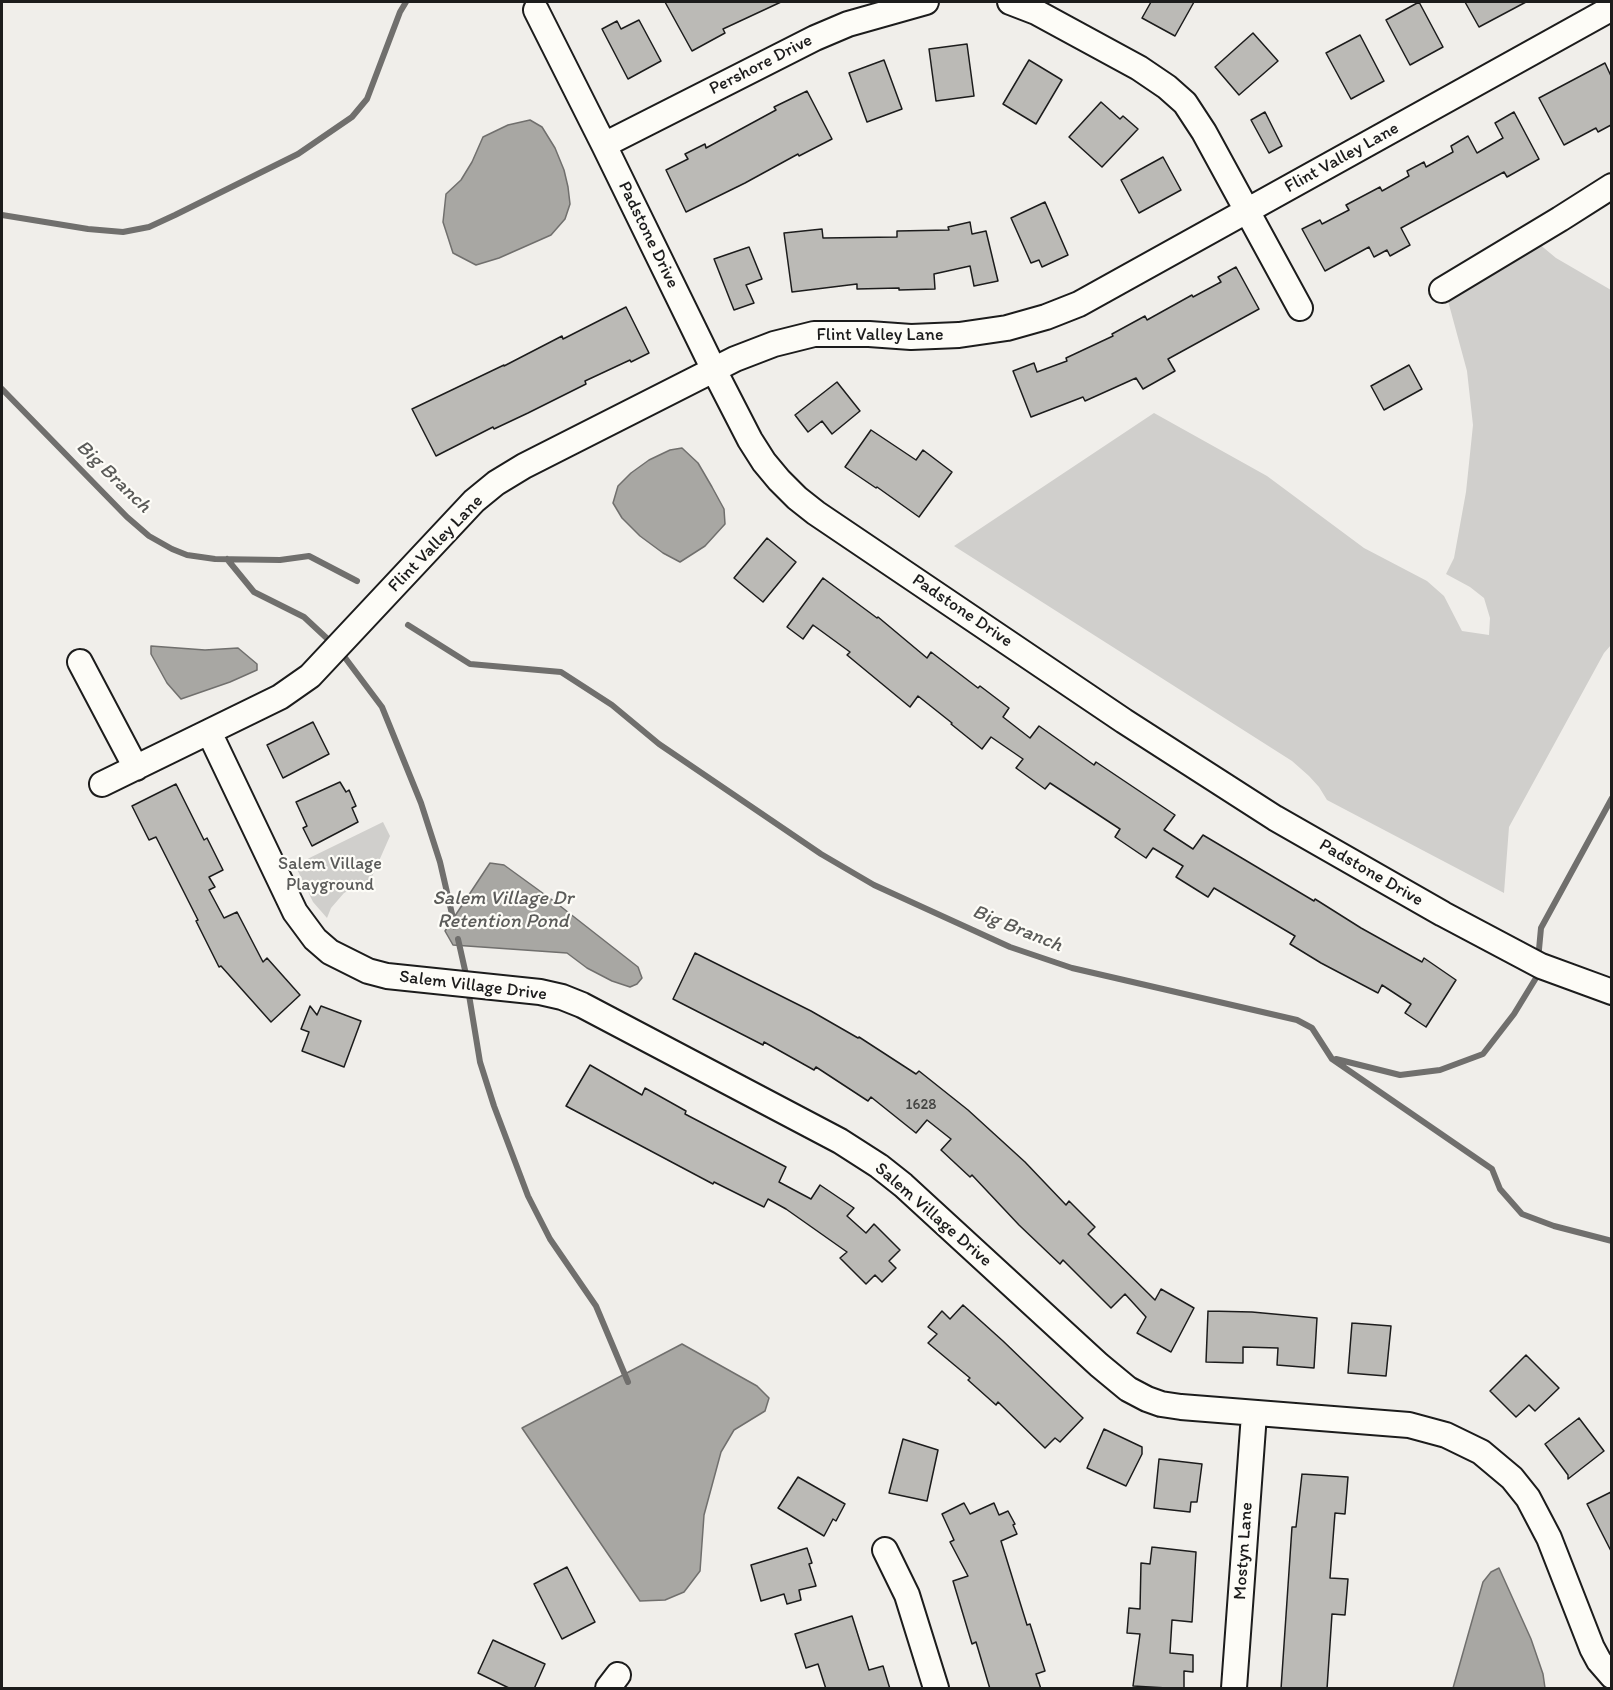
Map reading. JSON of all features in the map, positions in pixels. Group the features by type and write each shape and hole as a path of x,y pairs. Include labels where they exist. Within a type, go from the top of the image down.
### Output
{"street":[{"name":"Pershore Drive","path":"604,145 815,38 848,24 926,2"},
{"path":"1011,2 1036,12 1139,68 1167,87 1185,103 1204,132 1300,308"},
{"name":"Flint Valley Lane","path":"102,784 280,697 309,676 474,501 496,483 524,466 735,359 774,344 814,334 911,337 958,335 1007,328 1046,317 1078,304 1600,9"},
{"name":"Padstone Drive","path":"536,10 750,440 764,462 797,498 1124,721 1275,818 1443,914 1541,966 1611,992"},
{"path":"1442,290 1611,186"},
{"path":"80,662 136,768"},
{"name":"Salem Village Drive","path":"209,732 295,912 315,939 330,952 368,971 387,976 540,992 562,997 582,1005 819,1130 850,1147 903,1185 1099,1365 1128,1389 1161,1404 1254,1414 1409,1425 1446,1435 1481,1452 1512,1478 1528,1498 1550,1538 1592,1648 1611,1676"},
{"name":"Mostyn Lane","path":"1234,1689 1254,1414"},
{"path":"885,1550 907,1595 936,1689"}],"green space":[{"path":"1536,228 1538,243 1556,258 1611,290 1611,645 1604,653 1509,827 1504,893 1327,800 1319,787 1292,761 954,546 1154,413 1267,476 1364,548 1427,581 1444,596 1462,631 1489,635 1490,618 1484,598 1470,587 1446,574 1454,558 1466,492 1473,425 1467,371 1441,275"},
{"name":"Salem Village Playground","path":"383,822 390,836 371,879 344,893 331,908 327,918 313,902 295,865"}],"water":[{"path":"530,120 542,127 555,148 564,170 570,204 565,219 551,235 499,258 476,265 453,253 443,222 446,194 461,180 483,137 508,125"},
{"path":"682,448 698,463 712,487 724,509 725,524 705,546 680,562 640,536 622,518 613,503 618,486 631,473 649,460 670,450"},
{"path":"151,646 205,650 238,648 257,664 257,670 181,699 167,683 151,654"},
{"name":"Salem Village Dr Retention Pond","path":"490,863 504,865 555,902 638,967 642,978 630,987 612,981 587,968 567,953 453,945 445,931"},
{"path":"682,1344 757,1386 769,1398 765,1411 734,1430 721,1452 704,1515 700,1571 684,1592 665,1600 640,1601 522,1428"},
{"path":"1499,1568 1531,1639 1543,1674 1545,1688 1453,1688 1483,1582 1491,1572"}],"building":[{"path":"665,2 781,2 723,29 725,33 692,51"},
{"path":"1151,2 1194,2 1175,36 1142,18"},
{"path":"1419,2 1443,47 1410,65 1386,20"},
{"path":"1465,2 1526,2 1479,27"},
{"path":"639,20 661,61 628,79 602,29 617,21 621,29"},
{"path":"1253,33 1278,61 1239,95 1215,67"},
{"path":"1360,35 1384,81 1351,99 1326,53"},
{"path":"967,44 974,96 936,101 929,49"},
{"path":"884,60 902,109 867,122 849,73"},
{"path":"1029,60 1062,80 1036,124 1003,104"},
{"path":"1605,63 1611,76 1611,125 1598,132 1596,128 1564,145 1539,98"},
{"path":"807,91 832,139 686,212 666,170 688,159 685,154 705,144 706,148 776,110 774,107"},
{"path":"1101,102 1120,119 1123,116 1138,129 1102,167 1069,137"},
{"path":"1265,112 1282,146 1269,153 1251,120"},
{"path":"1514,112 1539,159 1507,177 1504,172 1401,228 1410,245 1390,256 1387,250 1374,257 1369,247 1325,271 1302,229 1320,220 1322,224 1349,210 1346,205 1380,187 1382,191 1409,176 1407,171 1424,162 1426,167 1453,152 1451,146 1468,136 1477,153 1503,138 1495,123"},
{"path":"1163,157 1181,190 1139,213 1121,180"},
{"path":"1045,202 1068,255 1042,267 1039,260 1031,263 1011,218"},
{"path":"970,222 972,234 986,231 998,281 974,286 970,266 934,274 935,289 857,289 857,284 792,292 784,233 822,229 823,238 897,237 897,231 949,230 948,227"},
{"path":"749,247 762,279 746,285 754,303 734,310 714,259"},
{"path":"1236,267 1259,309 1168,359 1175,371 1143,389 1136,378 1085,401 1083,397 1031,417 1013,371 1034,363 1037,372 1067,361 1066,358 1113,336 1112,334 1145,316 1147,320 1221,282 1218,277"},
{"path":"626,307 649,353 585,381 586,384 436,456 412,409"},
{"path":"1409,365 1422,389 1384,410 1371,386"},
{"path":"837,382 860,411 832,434 822,421 808,432 795,415"},
{"path":"871,430 916,460 923,450 952,472 919,517 845,467"},
{"path":"767,538 796,562 763,602 734,578"},
{"path":"823,578 878,617 927,658 931,652 978,688 980,686 1009,708 1003,717 1030,738 1039,726 1094,765 1096,762 1175,815 1164,830 1193,849 1203,835 1422,962 1424,958 1456,980 1426,1027 1405,1013 1411,1004 1382,985 1378,993 1321,963 1290,944 1295,936 1214,888 1208,897 1176,877 1183,866 1153,848 1146,858 1115,837 1120,829 1050,783 1045,789 1016,768 1023,759 991,737 982,749 918,696 910,707 847,655 850,652 813,625 803,639 787,627"},
{"path":"313,722 329,754 283,778 267,745"},
{"path":"340,782 346,792 349,790 356,806 352,808 358,822 312,846 303,828 307,826 296,802"},
{"path":"176,784 204,840 207,838 223,870 209,877 215,887 209,890 224,918 237,912 263,962 267,958 300,995 271,1022 221,966 219,967 156,837 149,840 132,806"},
{"path":"695,953 859,1037 916,1074 919,1071 968,1110 1025,1162 1066,1205 1069,1201 1095,1227 1088,1234 1155,1300 1161,1289 1194,1308 1171,1352 1137,1333 1146,1317 1125,1294 1111,1308 1063,1260 1060,1264 972,1175 970,1177 941,1150 951,1139 927,1120 916,1133 871,1097 868,1101 816,1067 814,1070 764,1042 763,1045 673,999"},
{"path":"310,1006 317,1015 321,1006 361,1021 344,1067 302,1051 309,1032 301,1029"},
{"path":"590,1065 642,1095 645,1088 686,1111 685,1114 786,1167 779,1182 811,1199 820,1185 854,1208 847,1216 866,1233 874,1224 900,1250 889,1261 896,1268 882,1282 875,1275 866,1284 840,1258 847,1252 786,1209 768,1199 764,1207 714,1182 713,1184 566,1106"},
{"path":"963,1305 1083,1418 1060,1442 1055,1438 1045,1448 998,1402 996,1405 968,1380 970,1378 928,1343 937,1334 928,1327 942,1311 950,1319"},
{"path":"1208,1311 1252,1312 1317,1318 1314,1368 1277,1365 1278,1348 1243,1347 1243,1363 1206,1362"},
{"path":"1352,1323 1391,1326 1386,1376 1348,1373"},
{"path":"1526,1355 1559,1388 1535,1411 1529,1405 1516,1417 1490,1391"},
{"path":"1579,1418 1604,1451 1568,1479 1568,1475 1545,1444"},
{"path":"1104,1429 1142,1447 1142,1454 1126,1486 1087,1468"},
{"path":"903,1439 938,1450 927,1501 889,1493"},
{"path":"1159,1459 1202,1464 1197,1502 1191,1502 1190,1512 1154,1508"},
{"path":"1302,1474 1348,1477 1345,1514 1335,1513 1330,1578 1348,1579 1345,1615 1332,1614 1327,1689 1281,1689 1292,1527 1296,1527"},
{"path":"798,1477 845,1504 836,1521 833,1519 824,1536 778,1508"},
{"path":"1611,1492 1611,1551 1587,1504"},
{"path":"964,1503 970,1514 994,1503 999,1515 1008,1511 1015,1524 1013,1525 1017,1534 1001,1541 1027,1625 1030,1624 1045,1671 1036,1674 1041,1689 990,1689 976,1642 972,1644 953,1581 968,1576 950,1542 954,1540 942,1514"},
{"path":"1152,1547 1196,1552 1192,1622 1172,1620 1170,1653 1193,1655 1193,1672 1184,1671 1184,1689 1133,1686 1140,1634 1127,1633 1129,1608 1140,1609 1141,1563 1150,1564"},
{"path":"807,1548 816,1586 799,1590 801,1600 787,1604 784,1594 761,1601 751,1565"},
{"path":"567,1567 595,1622 562,1639 534,1584"},
{"path":"852,1616 869,1670 883,1666 890,1689 826,1689 818,1664 806,1668 795,1634"},
{"path":"493,1640 545,1664 534,1689 511,1689 478,1673"}],"waterway":[{"path":"2,215 88,229 123,232 149,227 298,154 352,117 367,99 400,12 406,2"},
{"name":"Big Branch","path":"2,389 127,517 149,536 172,549 187,555 215,559 280,560 309,556 357,581"},
{"path":"227,559 254,592 304,617 333,644"},
{"name":"Big Branch","path":"408,625 470,664 561,672 612,705 659,744 821,854 874,885 1010,947 1072,968 1297,1020 1312,1028 1332,1059 1492,1169 1500,1189 1522,1214 1554,1226 1612,1241"},
{"path":"340,651 382,707 421,803 440,862 455,927"},
{"path":"1538,960 1541,928 1612,798"},
{"path":"458,939 467,979"},
{"path":"1336,1059 1400,1075 1440,1070 1483,1054 1514,1014 1536,978 1537,970"},
{"path":"468,989 480,1062 528,1196 550,1239 596,1306 628,1382"}]}
